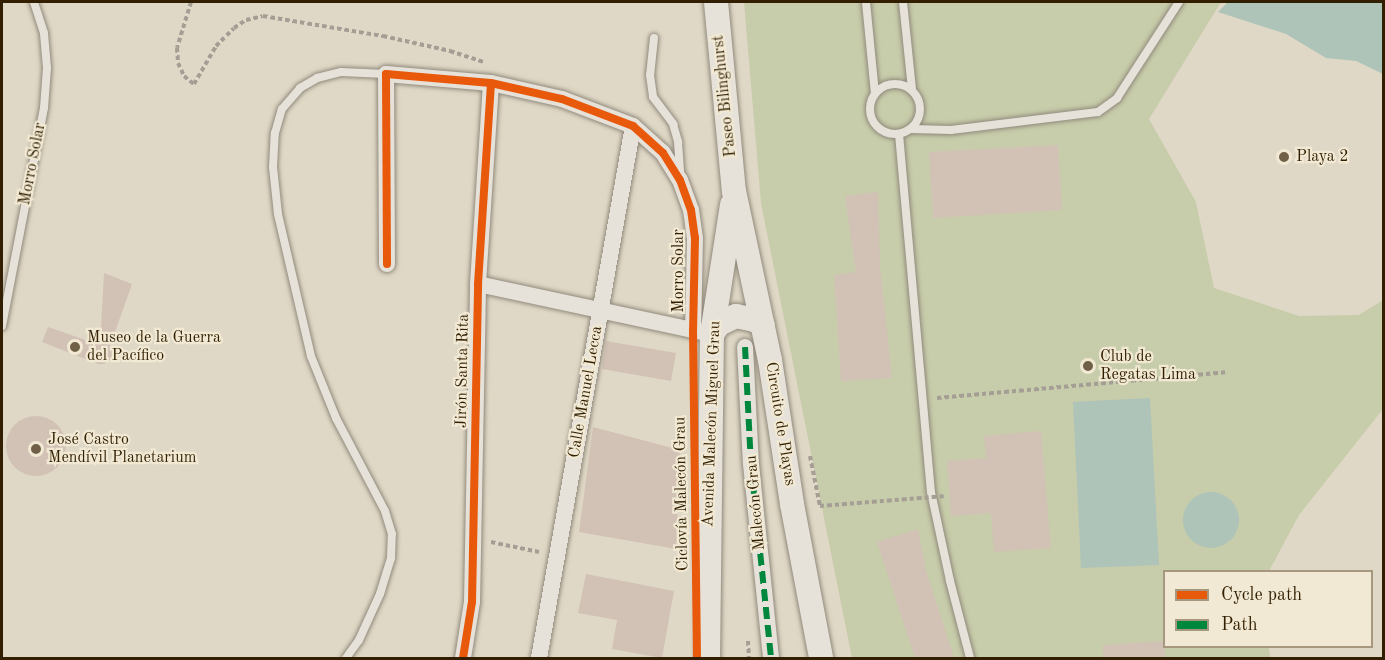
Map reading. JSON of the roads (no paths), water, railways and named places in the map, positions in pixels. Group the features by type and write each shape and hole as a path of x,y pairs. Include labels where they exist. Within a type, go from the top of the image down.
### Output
{"main road":[{"name":"Paseo Bilinghurst","path":"716,2 734,191"},
{"name":"Circuito de Playas","path":"734,191 763,325 821,658"},
{"name":"Avenida Malecón Miguel Grau","path":"708,658 702,332 734,191"},
{"path":"702,332 736,316 746,316 763,325"}],"street":[{"name":"Morro Solar","path":"386,74 491,83 562,99 633,126 663,153 680,180 691,210 702,332"},
{"path":"386,74 387,264"},
{"name":"Jirón Santa Rita","path":"463,658 472,602 478,284 491,83"},
{"name":"Calle Manuel Lecca","path":"539,658 633,126"},
{"path":"478,284 702,332"},
{"name":"Malecón Grau","path":"745,347 751,464 771,658"}],"lane":[{"name":"Morro Solar","path":"2,326 44,108 47,68 44,33 34,2"},
{"path":"866,2 875,94 870,110 876,125 883,131 899,134 911,129 951,130 1098,112 1117,98 1179,2"},
{"path":"903,2 912,89"},
{"path":"654,39 650,75 653,97 674,123 678,142 680,180"},
{"name":"Morro Solar","path":"346,658 359,640 380,594 391,558 392,534 385,511 336,418 311,356 278,214 273,167 275,133 282,109 300,88 317,78 341,72 386,74"},
{"path":"875,94 888,84 896,83 912,89 917,95 921,109 920,117 911,129"},
{"path":"899,134 925,399 931,492 950,581 970,658"}],"place":[{"name":"Playa 2","path":"1284,157"},
{"name":"Museo de la Guerra del Pacífico","path":"75,347"},
{"name":"Club de Regatas Lima","path":"1088,366"},
{"name":"José Castro Mendívil Planetarium","path":"36,449"}]}
